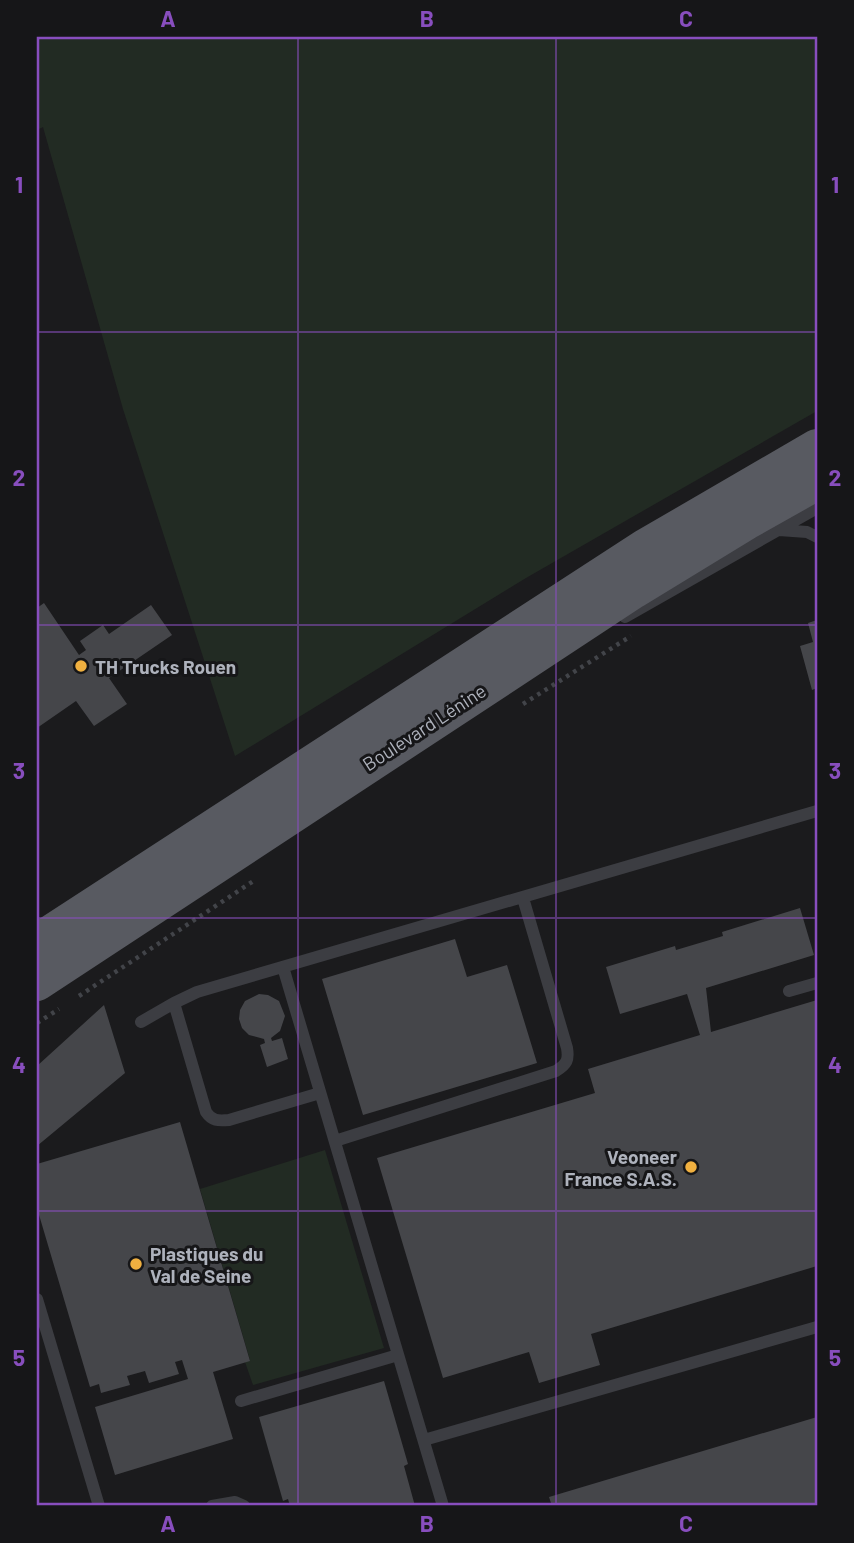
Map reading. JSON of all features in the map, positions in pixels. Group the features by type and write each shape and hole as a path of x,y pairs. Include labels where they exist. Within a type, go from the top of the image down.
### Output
{"main road":[{"name":"Boulevard Lénine","path":"37,943 645,548 817,448"},
{"name":"Boulevard Lénine","path":"48,995 549,645 633,590 817,481"}],"lane":[{"path":"549,645 623,618 817,508"},
{"path":"778,530 807,532 817,537"},
{"path":"141,1022 197,992 817,811"},
{"path":"335,1141 556,1071 566,1065 569,1059 567,1048 523,898"},
{"path":"283,967 443,1506"},
{"path":"789,991 817,983"},
{"path":"174,1003 206,1112 211,1118 218,1121 229,1120 320,1093"},
{"path":"37,1299 99,1506"},
{"path":"424,1440 817,1326"},
{"path":"241,1401 398,1355"},
{"path":"212,1506 234,1502 244,1506"}],"path":[{"path":"517,708 631,636"},
{"path":"71,1001 265,874"},
{"path":"37,1023 48,995"}],"shaded area":[{"path":"37,37 817,37 817,411 526,578 235,756 123,409 43,127 37,130"},
{"path":"325,1150 384,1348 253,1385 245,1362 250,1360 200,1189"}],"building":[{"name":"TH Trucks Rouen","path":"44,603 79,655 86,650 80,641 103,625 109,634 151,605 172,635 109,678 127,704 94,726 76,701 37,728 37,608"},
{"path":"817,620 817,688 812,690 800,646 813,642 808,623"},
{"path":"800,908 814,955 706,988 711,1032 817,1000 817,1266 591,1334 600,1365 539,1383 529,1352 443,1378 377,1158 595,1093 588,1069 700,1035 687,994 620,1014 606,967 675,946 676,950 723,936 722,932"},
{"path":"455,939 467,977 507,965 537,1063 363,1115 322,979"},
{"path":"259,994 279,1001 285,1016 280,1031 271,1038 272,1041 282,1038 288,1059 267,1067 260,1045 265,1043 264,1039 249,1035 242,1028 239,1019 245,1001"},
{"path":"104,1005 125,1073 37,1146 37,1066"},
{"path":"180,1122 250,1361 213,1372 233,1439 115,1475 95,1407 188,1379 182,1360 175,1362 179,1374 149,1383 145,1371 127,1376 130,1385 101,1393 99,1384 90,1387 37,1208 37,1164"},
{"path":"384,1381 408,1464 404,1466 415,1506 290,1506 288,1499 283,1501 259,1417"},
{"path":"817,1417 817,1506 552,1506 549,1497"}],"place":[{"name":"TH Trucks Rouen","path":"81,666"},
{"name":"Veoneer France S.A.S.","path":"691,1167"},
{"name":"Plastiques du Val de Seine","path":"136,1264"}]}
